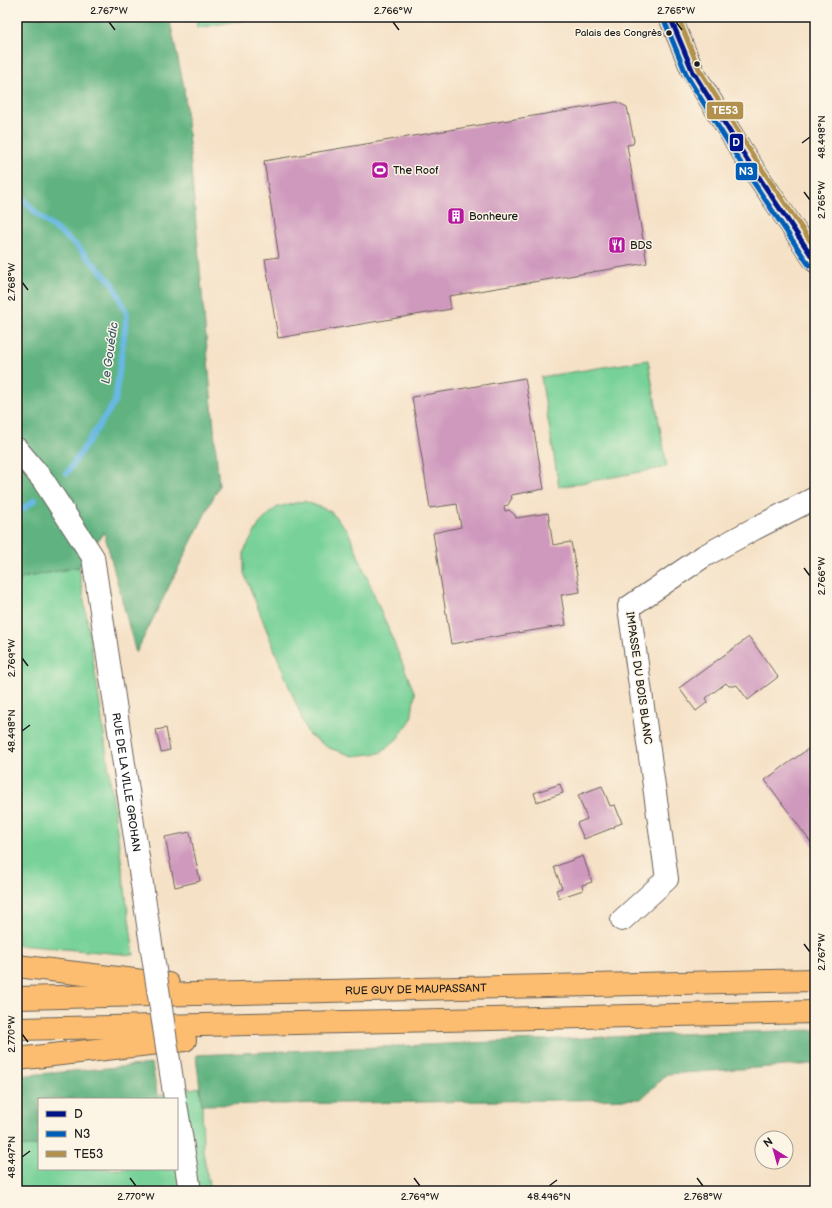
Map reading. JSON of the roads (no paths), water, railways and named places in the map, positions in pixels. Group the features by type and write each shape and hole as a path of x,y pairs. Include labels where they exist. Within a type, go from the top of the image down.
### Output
{"main road":[{"path":"17,966 249,993"},
{"name":"RUE GUY DE MAUPASSANT","path":"17,998 815,980"},
{"path":"17,1029 815,1012"},
{"path":"17,1059 338,1022"}],"street":[{"path":"670,17 693,72 748,161 815,261"},
{"name":"RUE DE LA VILLE GROHAN","path":"17,449 43,480 93,557 175,1098"},
{"name":"IMPASSE DU BOIS BLANC","path":"622,920 666,879 629,606 704,556 815,498"},
{"path":"178,1116 190,1191"}],"waterway":[{"name":"Le Gouédic","path":"17,193 37,214 77,246 113,284 127,314 115,402 67,473"},
{"name":"Le Gouédic","path":"17,513 35,500"}],"place":[{"name":"Palais des Congrès","path":"669,33"},
{"name":"The Roof","path":"380,170"},
{"name":"Bonheure","path":"456,216"},
{"name":"BDS","path":"617,245"}]}
